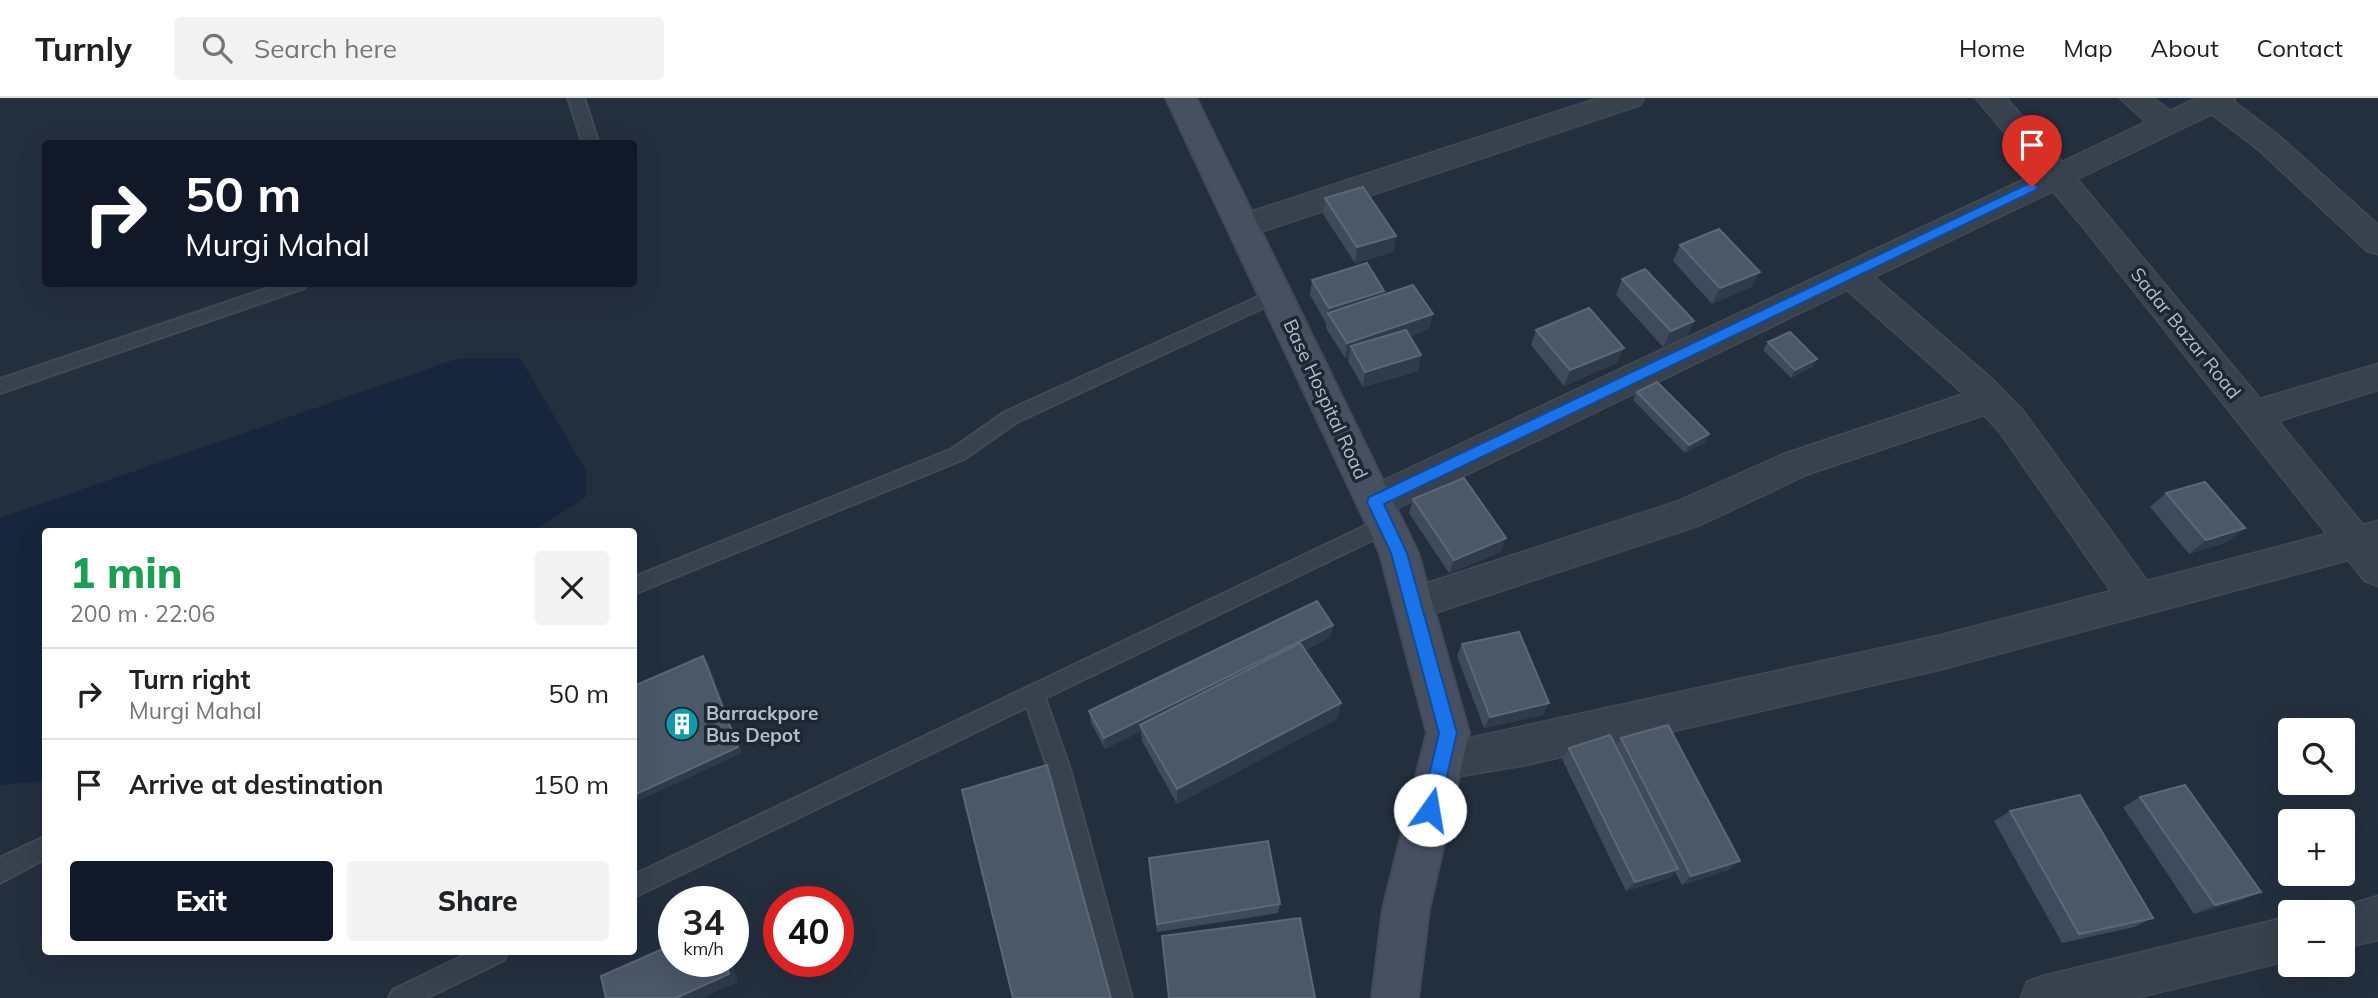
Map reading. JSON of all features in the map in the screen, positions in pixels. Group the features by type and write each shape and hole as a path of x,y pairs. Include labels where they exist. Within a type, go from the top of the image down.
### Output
{"street":[{"name":"Base Hospital Road","path":"1181,98 1399,553 1448,733 1406,909 1395,998"},
{"path":"1243,226 1630,98"},
{"name":"Sadar Bazar Road","path":"1990,98 2252,415 2366,538 2378,570"},
{"path":"2134,98 2167,123"},
{"path":"1380,513 1850,275 2055,175 2218,100 2378,243"},
{"path":"1850,275 1991,399 2011,421 2138,599"},
{"path":"2252,415 2378,377"},
{"path":"1413,604 1687,514 1796,464 1991,399"},
{"path":"1442,760 1527,746 1938,653 2366,538"},
{"path":"2355,923 2378,918"},
{"path":"2043,998 2278,941"}],"lane":[{"path":"576,98 590,140"},
{"path":"0,386 289,287"},
{"path":"637,585 958,454 1011,417 1276,295"},
{"path":"637,885 1033,693 1380,513"},
{"path":"1033,693 1059,769 1120,998"},
{"path":"0,872 14,861 42,849"},
{"path":"401,998 490,955"}],"water":[{"path":"459,358 520,358 586,470 586,497 538,528 42,528 42,781 0,785 0,518"}],"building":[{"path":"1363,187 1396,236 1357,247 1325,198"},
{"path":"1719,229 1760,272 1720,288 1680,245"},
{"path":"1367,263 1384,291 1329,308 1312,280"},
{"path":"1645,269 1694,321 1671,331 1622,279"},
{"path":"1413,285 1433,314 1347,343 1328,313"},
{"path":"1589,308 1624,348 1570,370 1536,330"},
{"path":"1406,330 1421,355 1365,372 1351,346"},
{"path":"1790,332 1817,359 1795,370 1768,342"},
{"path":"1657,382 1709,434 1689,445 1637,392"},
{"path":"1464,478 1506,538 1454,560 1413,499"},
{"path":"2205,482 2245,528 2206,540 2166,493"},
{"path":"1317,601 1333,625 1104,738 1089,711"},
{"path":"1519,632 1549,703 1490,717 1462,644"},
{"path":"1300,643 1341,703 1177,789 1140,725"},
{"name":"Barrackpore Bus Depot","path":"703,656 738,747 637,794 637,685"},
{"path":"1668,725 1740,861 1691,876 1621,738"},
{"path":"1610,735 1678,869 1635,882 1569,748"},
{"path":"1047,765 1111,998 1013,998 962,790"},
{"path":"2185,785 2261,892 2215,905 2140,797"},
{"path":"2080,795 2153,918 2079,934 2010,811"},
{"path":"1268,841 1280,904 1157,924 1149,858"},
{"path":"1300,918 1315,998 1169,998 1162,936"},
{"path":"658,951 658,977 722,977 676,998 606,998 601,976"}],"place":[{"name":"Barrackpore Bus Depot","path":"682,724"}],"route":[{"path":"1430,810 1448,733 1399,553 1374,502 2032,187"}]}
